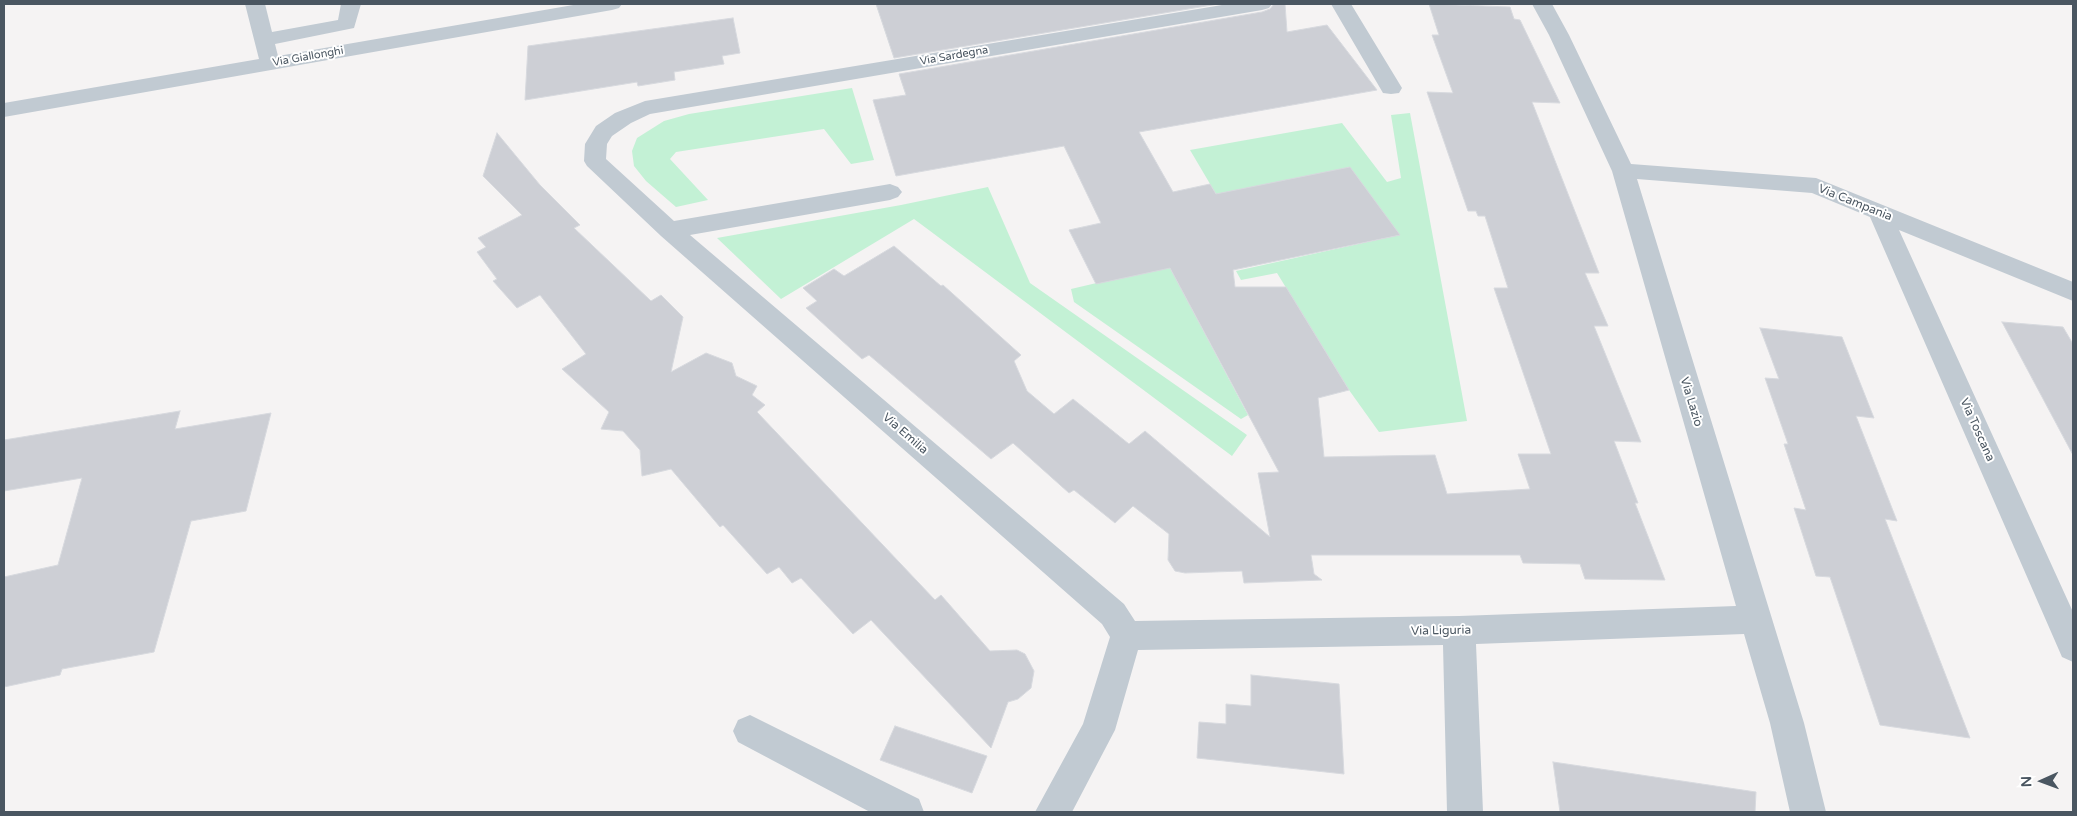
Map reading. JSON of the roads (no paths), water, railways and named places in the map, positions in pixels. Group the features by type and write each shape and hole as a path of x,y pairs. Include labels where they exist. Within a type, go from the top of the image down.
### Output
{"street":[{"path":"255,4 269,64"},
{"path":"264,40 347,24 351,4"},
{"name":"Via Giallonghi","path":"9,109 612,4"},
{"name":"Via Sardegna","path":"645,108 1262,4"},
{"path":"1341,4 1391,88"},
{"name":"Via Lazio","path":"1542,4 1559,35 1623,172 1787,723 1808,812"},
{"name":"Via Emilia","path":"645,108 623,118 604,131 596,144 595,161 669,230 1113,614 1126,636"},
{"path":"4,131 9,109"},
{"name":"Via Campania","path":"1623,172 1816,186 2073,292"},
{"path":"669,230 890,192"},
{"name":"Via Toscana","path":"1880,213 2073,647"},
{"name":"Via Liguria","path":"1126,636 1460,630 1756,619"},
{"path":"1460,630 1465,812"},
{"path":"1053,812 1098,730 1126,636"},
{"path":"750,730 906,812"}]}
